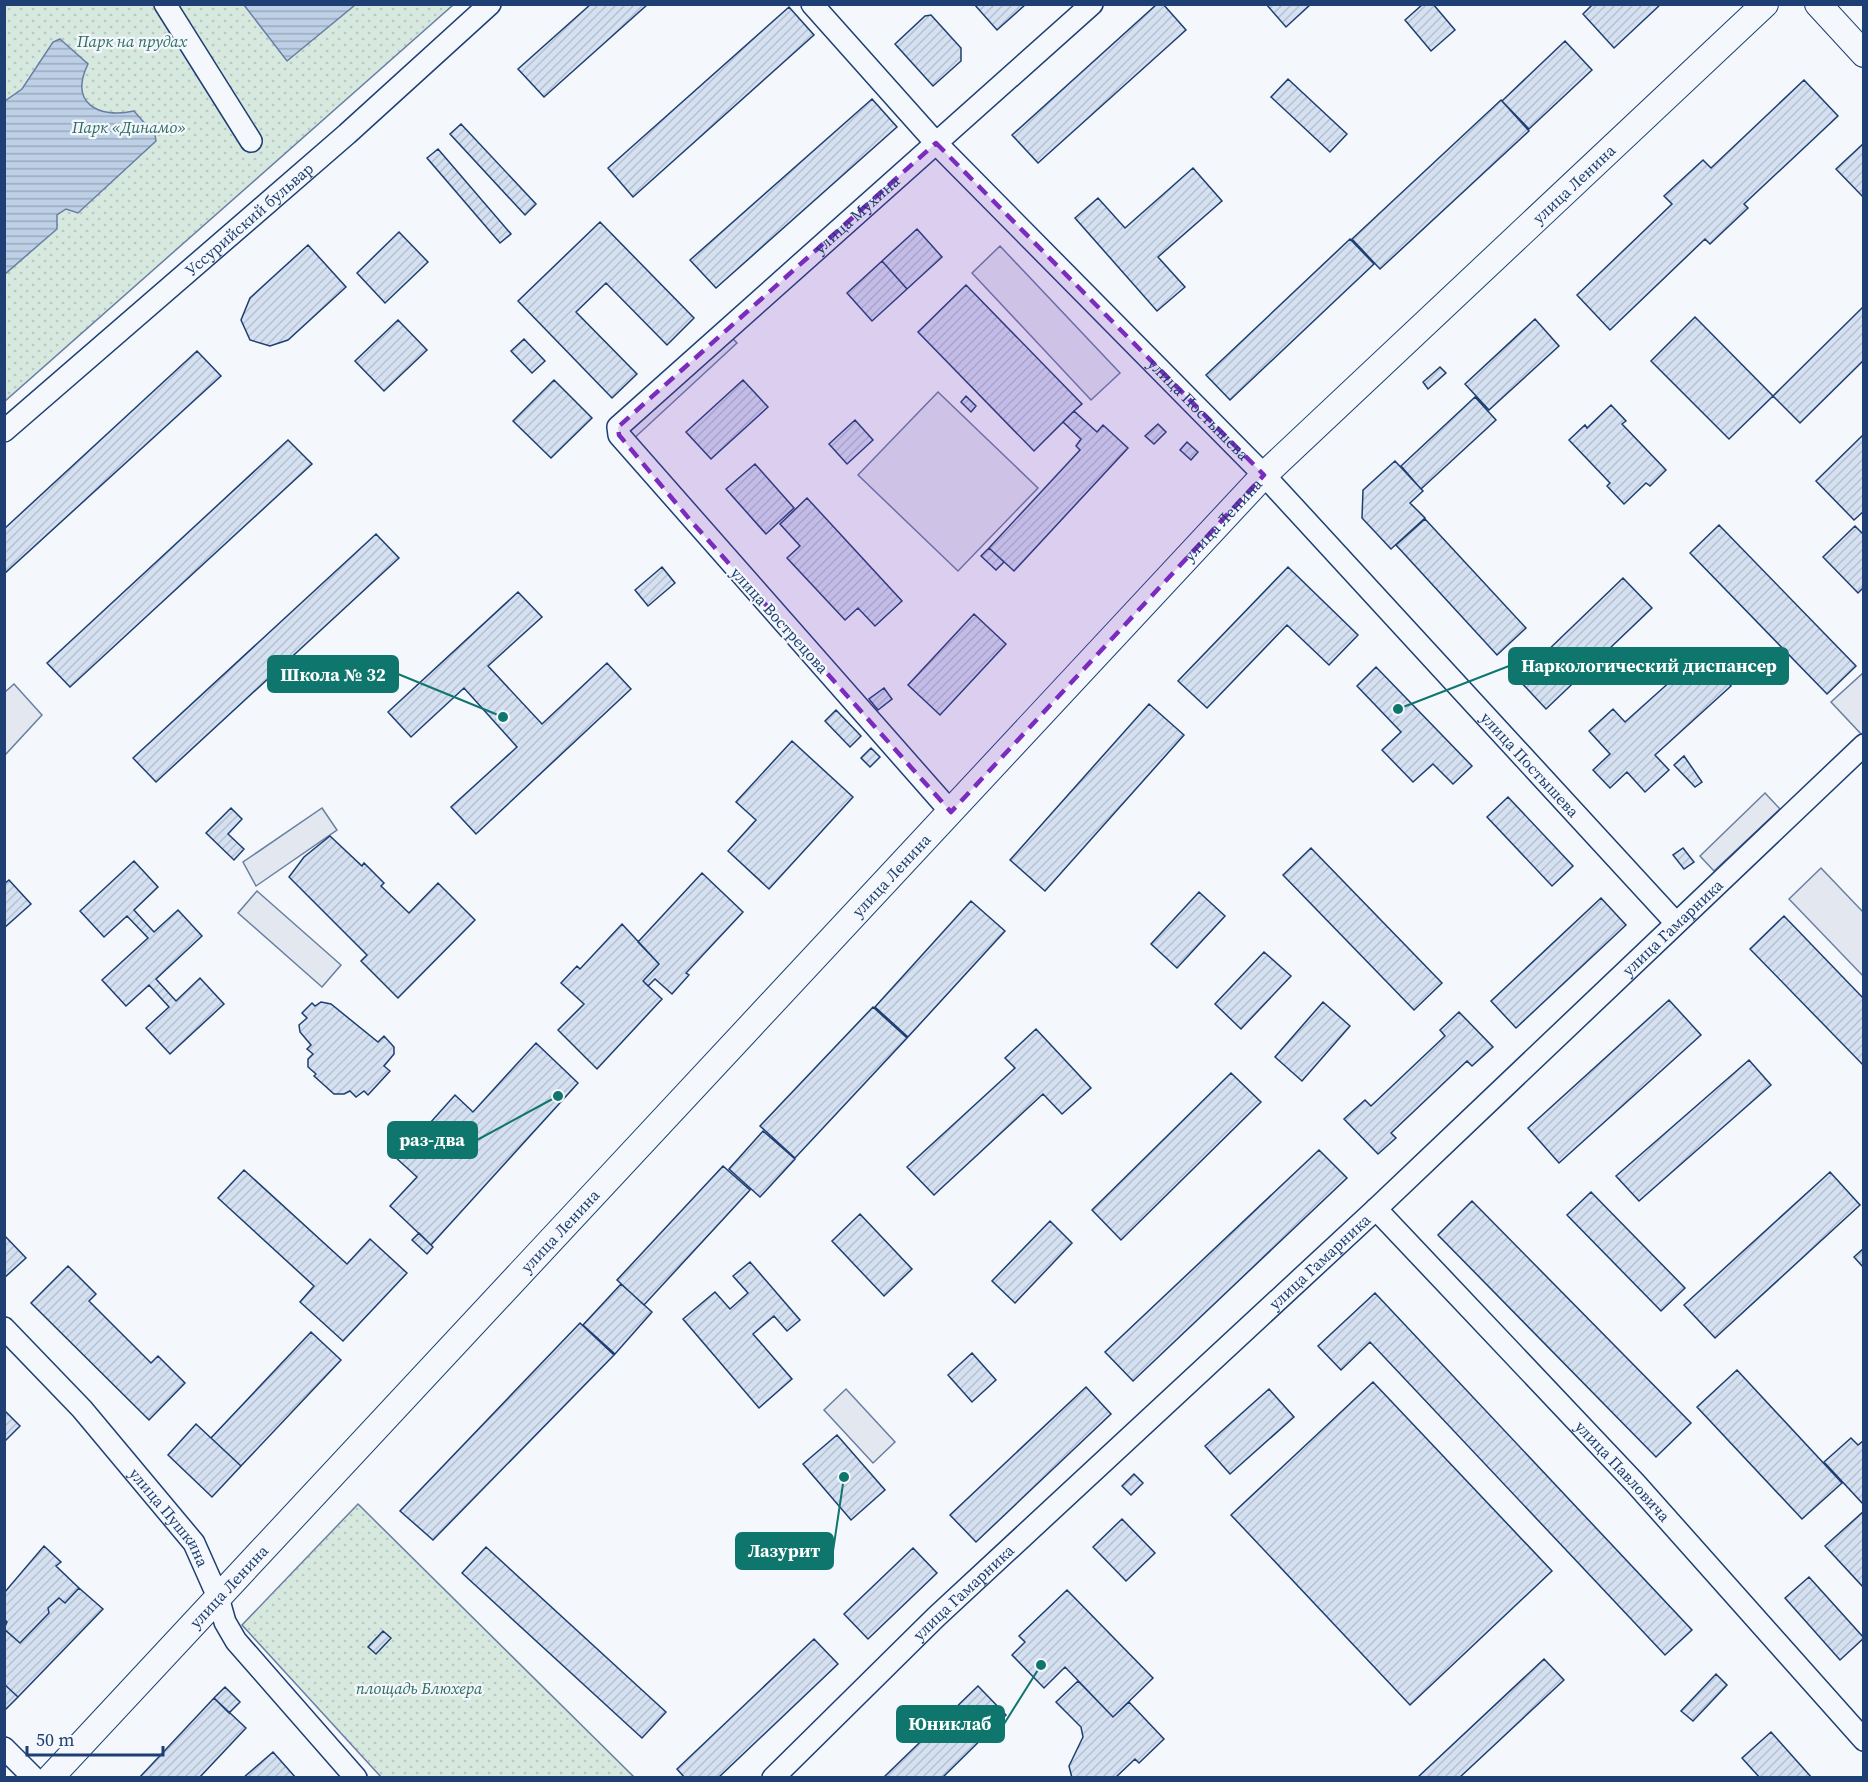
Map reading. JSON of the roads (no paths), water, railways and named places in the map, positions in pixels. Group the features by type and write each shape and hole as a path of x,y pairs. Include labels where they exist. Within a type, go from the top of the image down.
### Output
{"main road":[{"name":"улица Ленина","path":"50,1778 1264,475 1765,4"},
{"path":"1818,4 1863,54"}],"street":[{"path":"165,4 251,141"},
{"name":"Уссурийский бульвар","path":"4,431 347,134 490,4"},
{"name":"улица Постышева","path":"812,4 936,143 1264,475 1676,923"},
{"name":"улица Мухина","path":"621,424 1092,4"},
{"name":"улица Вострецова","path":"621,424 619,435 626,444 951,812"},
{"name":"улица Гамарника","path":"773,1778 936,1617 1376,1209 1863,745"},
{"name":"улица Павловича","path":"1376,1209 1636,1484 1863,1740"},
{"name":"улица Пушкина","path":"4,1328 82,1409 194,1543 218,1597 225,1622 236,1641 356,1778"},
{"path":"4,1748 34,1778"}],"water":[{"path":"244,5 355,5 287,61"},
{"path":"60,39 88,64 82,89 90,105 109,113 134,111 155,135 156,141 78,213 66,209 57,215 57,229 5,274 5,101 22,89 53,42"}],"place":[{"name":"Наркологический диспансер","path":"1398,709"},
{"name":"Школа № 32","path":"503,717"},
{"name":"раз-два","path":"558,1096"},
{"name":"Лазурит","path":"844,1477"},
{"name":"Юниклаб","path":"1041,1665"}],"park label":[{"name":"Парк на прудах","path":"132,41"},
{"name":"Парк «Динамо»","path":"129,127"},
{"name":"площадь Блюхера","path":"419,1688"}]}
